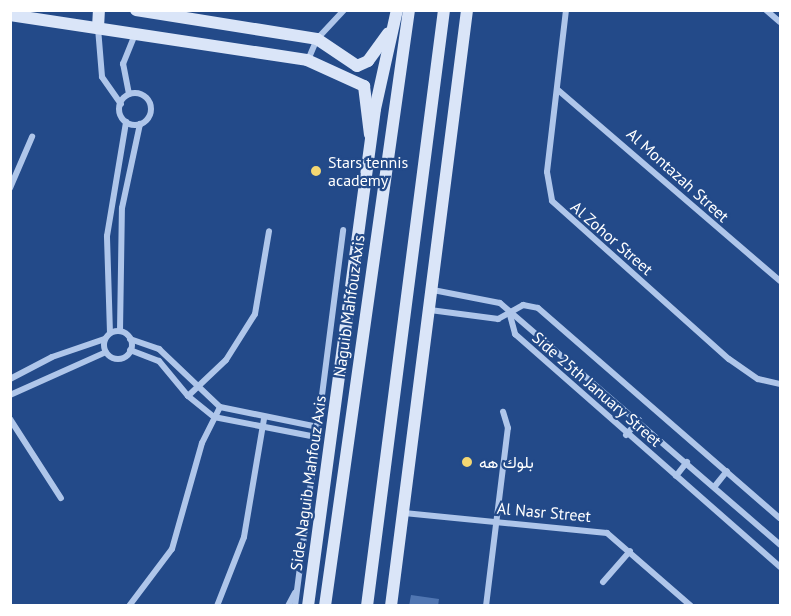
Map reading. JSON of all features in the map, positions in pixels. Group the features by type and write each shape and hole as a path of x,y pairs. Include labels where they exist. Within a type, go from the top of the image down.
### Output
{"street":[{"path":"99,10 98,28 102,77 121,104 126,122 108,226 106,352"},
{"path":"307,60 317,39 345,10"},
{"name":"Side Naguib Mahfouz Axis","path":"308,606 372,137 397,10"},
{"name":"Naguib Mahfouz Axis","path":"325,606 409,10"},
{"path":"367,606 444,10"},
{"path":"391,606 467,10"},
{"name":"Al Zohor Street","path":"566,10 547,184 557,208 729,359 758,379 780,384"},
{"path":"766,10 780,22"},
{"path":"121,104 129,94 123,64 135,34 138,11 194,15 317,39 361,65 394,24"},
{"path":"10,15 307,60 364,86 365,121 372,137"},
{"path":"441,34 464,36"},
{"name":"Al Montazah Street","path":"558,90 780,281"},
{"path":"120,331 122,208 140,124 151,106 145,97 129,94"},
{"path":"126,122 140,124"},
{"path":"10,188 33,137"},
{"path":"295,606 343,230"},
{"path":"188,396 226,360 255,314 269,231"},
{"path":"353,271 370,274"},
{"path":"433,290 495,301 639,420 780,545"},
{"name":"Side 25th January Street","path":"780,518 538,308 524,305 510,315 514,334 626,435 780,567"},
{"path":"430,310 498,319 510,315"},
{"path":"10,379 52,357 120,331"},
{"path":"120,331 130,339 159,349 196,389 220,406 264,419 318,427"},
{"path":"130,339 130,350"},
{"path":"106,352 117,359 130,350"},
{"path":"130,350 159,361 188,396 214,417 263,429 316,437"},
{"path":"10,395 106,352"},
{"path":"129,606 172,549 214,417 220,406"},
{"path":"486,606 508,428 502,412"},
{"path":"10,419 61,498"},
{"path":"217,606 244,537 264,419"},
{"path":"626,435 639,420"},
{"path":"676,476 687,462"},
{"path":"715,486 727,471"},
{"name":"Al Nasr Street","path":"404,513 599,531 630,551 691,606"},
{"path":"603,582 630,551"},
{"path":"288,606 297,589"}],"building":[{"path":"411,595 439,599 438,606 409,606"}],"place":[{"name":"Stars tennis academy","path":"316,171"},
{"name":"بلوك هه","path":"467,462"}]}
